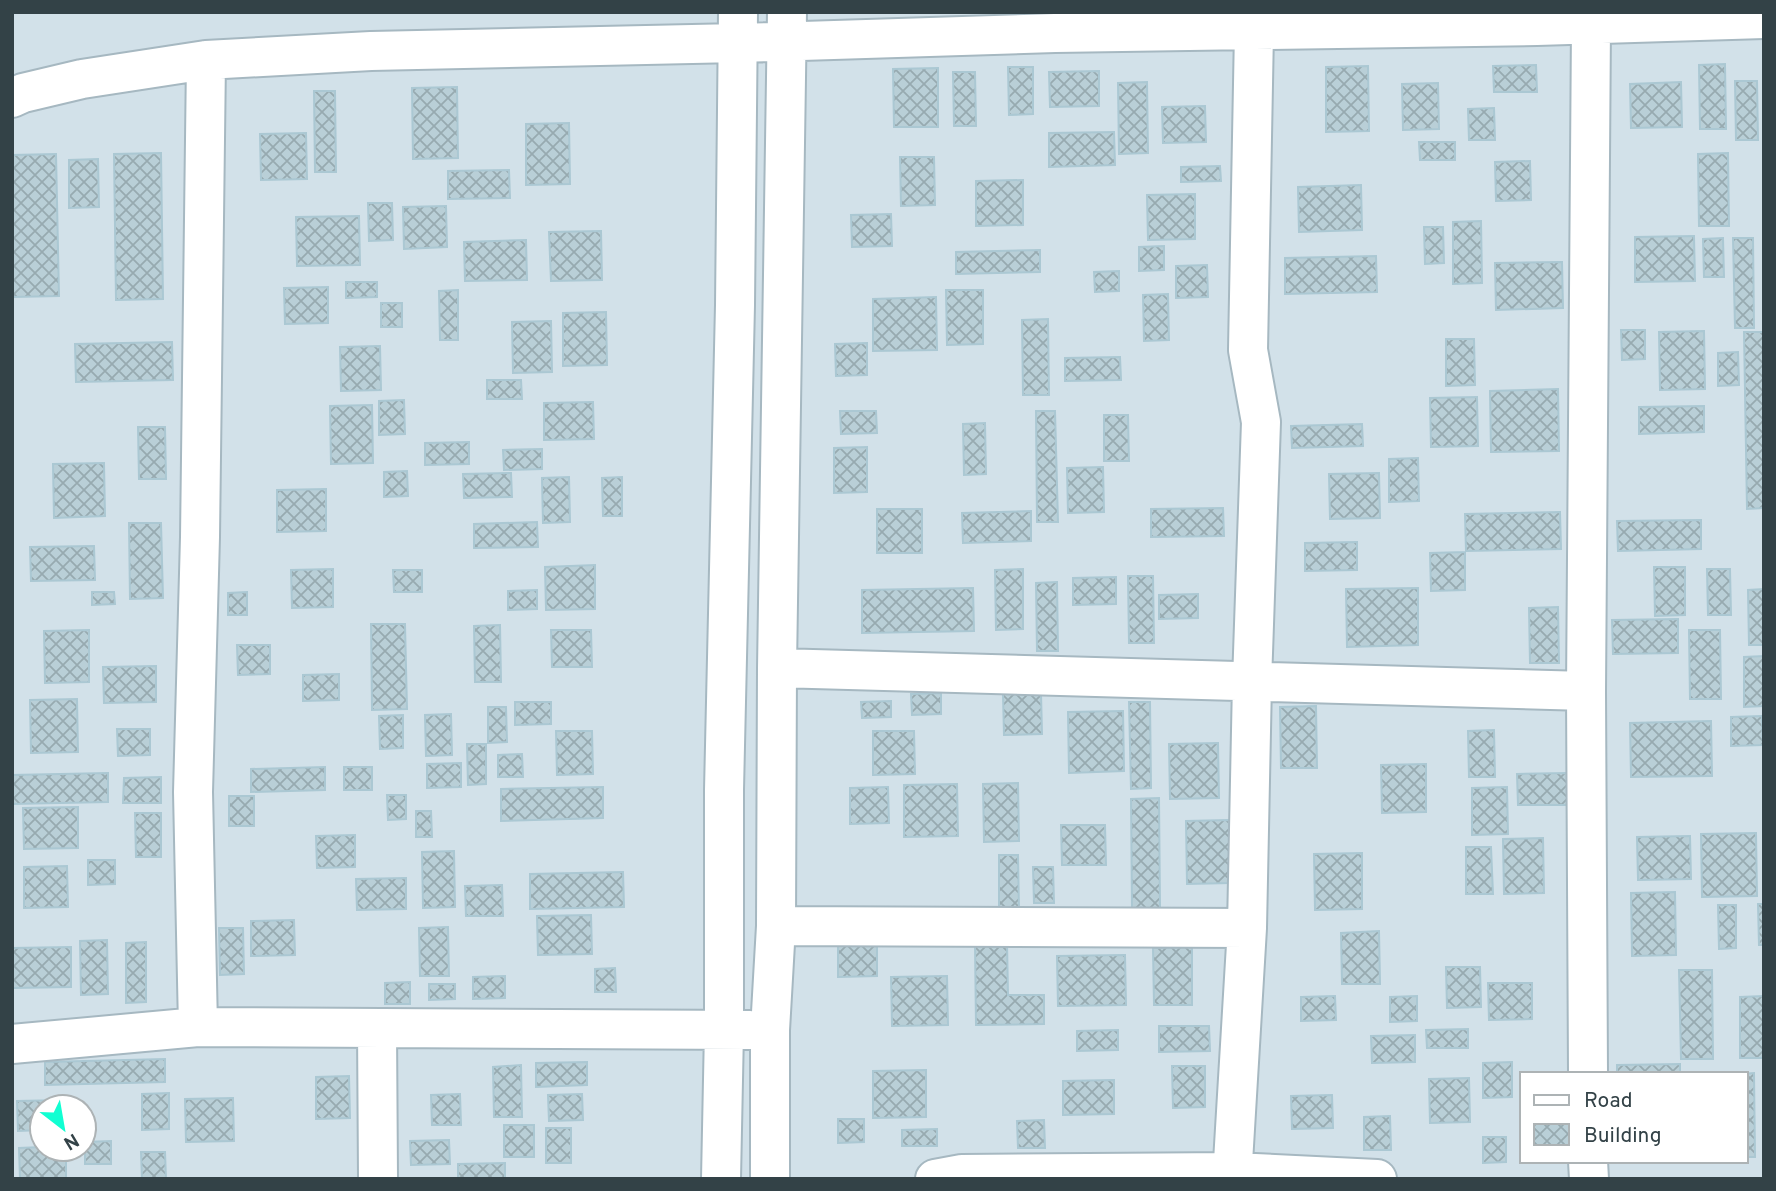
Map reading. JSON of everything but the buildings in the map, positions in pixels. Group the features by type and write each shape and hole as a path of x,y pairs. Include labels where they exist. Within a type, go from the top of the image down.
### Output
{"street":[{"path":"12,98 82,79 206,61 738,28 1056,23 1254,30 1537,19 1591,25 1764,19"},
{"path":"1588,1072 1586,691 1591,25"},
{"path":"771,1179 770,1030 776,926 777,668 787,27"},
{"path":"721,1179 723,790 735,305 738,28"},
{"path":"1232,1175 1247,928 1261,422 1248,350 1254,30"},
{"path":"198,1027 193,792 200,537 206,61"},
{"path":"777,668 1586,691"},
{"path":"776,926 1247,928"},
{"path":"12,1044 198,1027 770,1030"},
{"path":"377,1028 378,1179"},
{"path":"935,1179 962,1174 1232,1175 1377,1179"}],"shaded area":[{"path":"12,12 1764,12 1764,1179 12,1179"}]}
